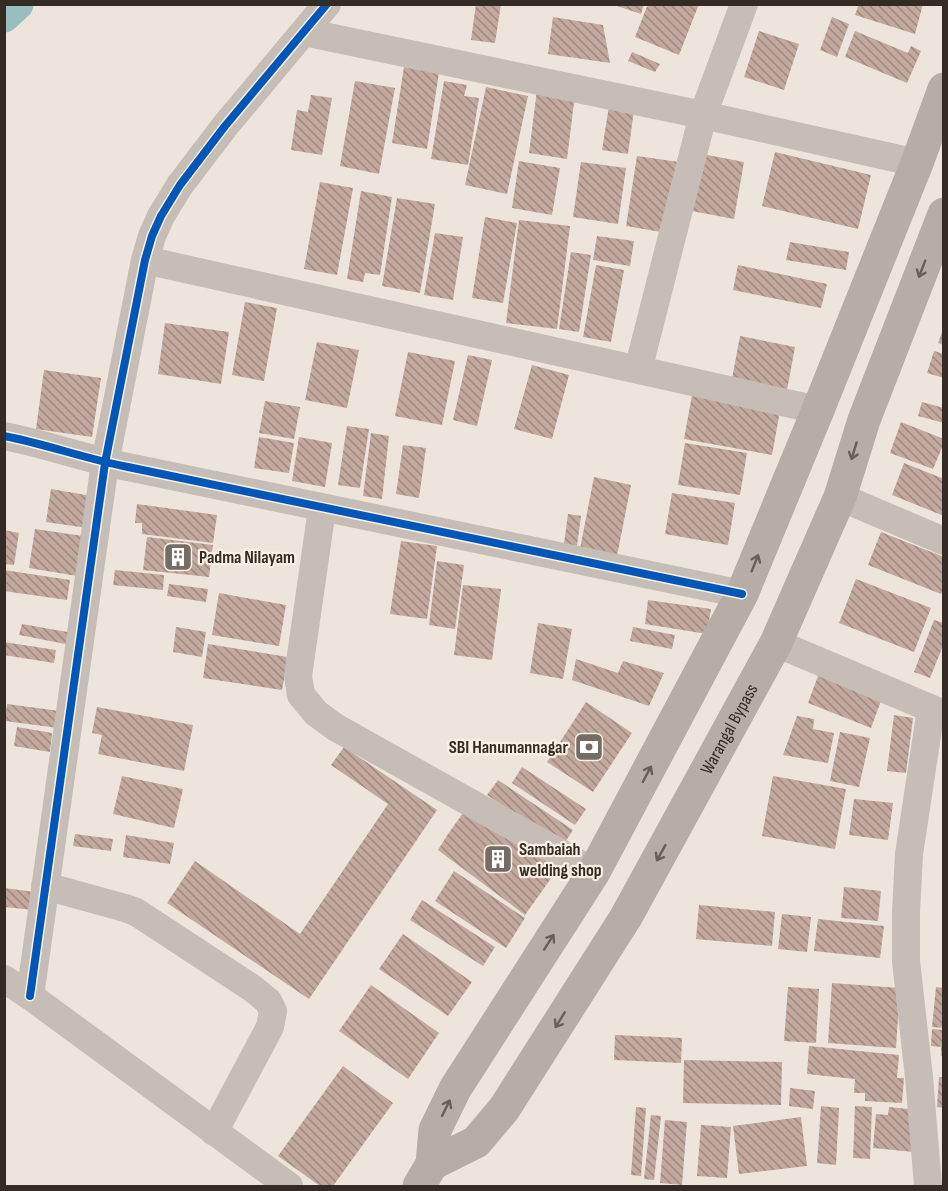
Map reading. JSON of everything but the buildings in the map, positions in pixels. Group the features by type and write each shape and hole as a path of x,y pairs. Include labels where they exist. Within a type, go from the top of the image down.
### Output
{"main road":[{"path":"426,1175 435,1130 455,1089 594,872 742,594 929,148 944,89"},
{"name":"Warangal Bypass","path":"426,1175 476,1142 504,1109 626,917 776,644 840,497 864,420 944,214"}],"street":[{"path":"30,996 105,463 145,260 152,236 180,185 225,126 327,4"},
{"path":"638,370 703,116 744,4"},
{"path":"304,32 703,116 929,148"},
{"path":"145,260 818,410"},
{"path":"4,436 28,440 105,463 742,594"},
{"path":"840,497 944,541"},
{"path":"322,508 298,676 301,695 316,713 335,727 594,872"},
{"path":"776,644 937,711 909,854 906,961 919,1077 926,1186 944,1183"},
{"path":"45,886 136,912 252,988 268,1001 273,1011 270,1027 214,1132"},
{"path":"4,979 289,1186"}],"waterway":[{"path":"4,16 17,4"}],"cycle path":[{"path":"30,996 105,463 145,260 152,236 180,185 225,126 327,4"},
{"path":"4,436 112,464 742,594"}],"place":[{"name":"Padma Nilayam","path":"178,557"},
{"name":"SBI Hanumannagar","path":"589,747"},
{"name":"Sambaiah welding shop","path":"498,859"}]}
